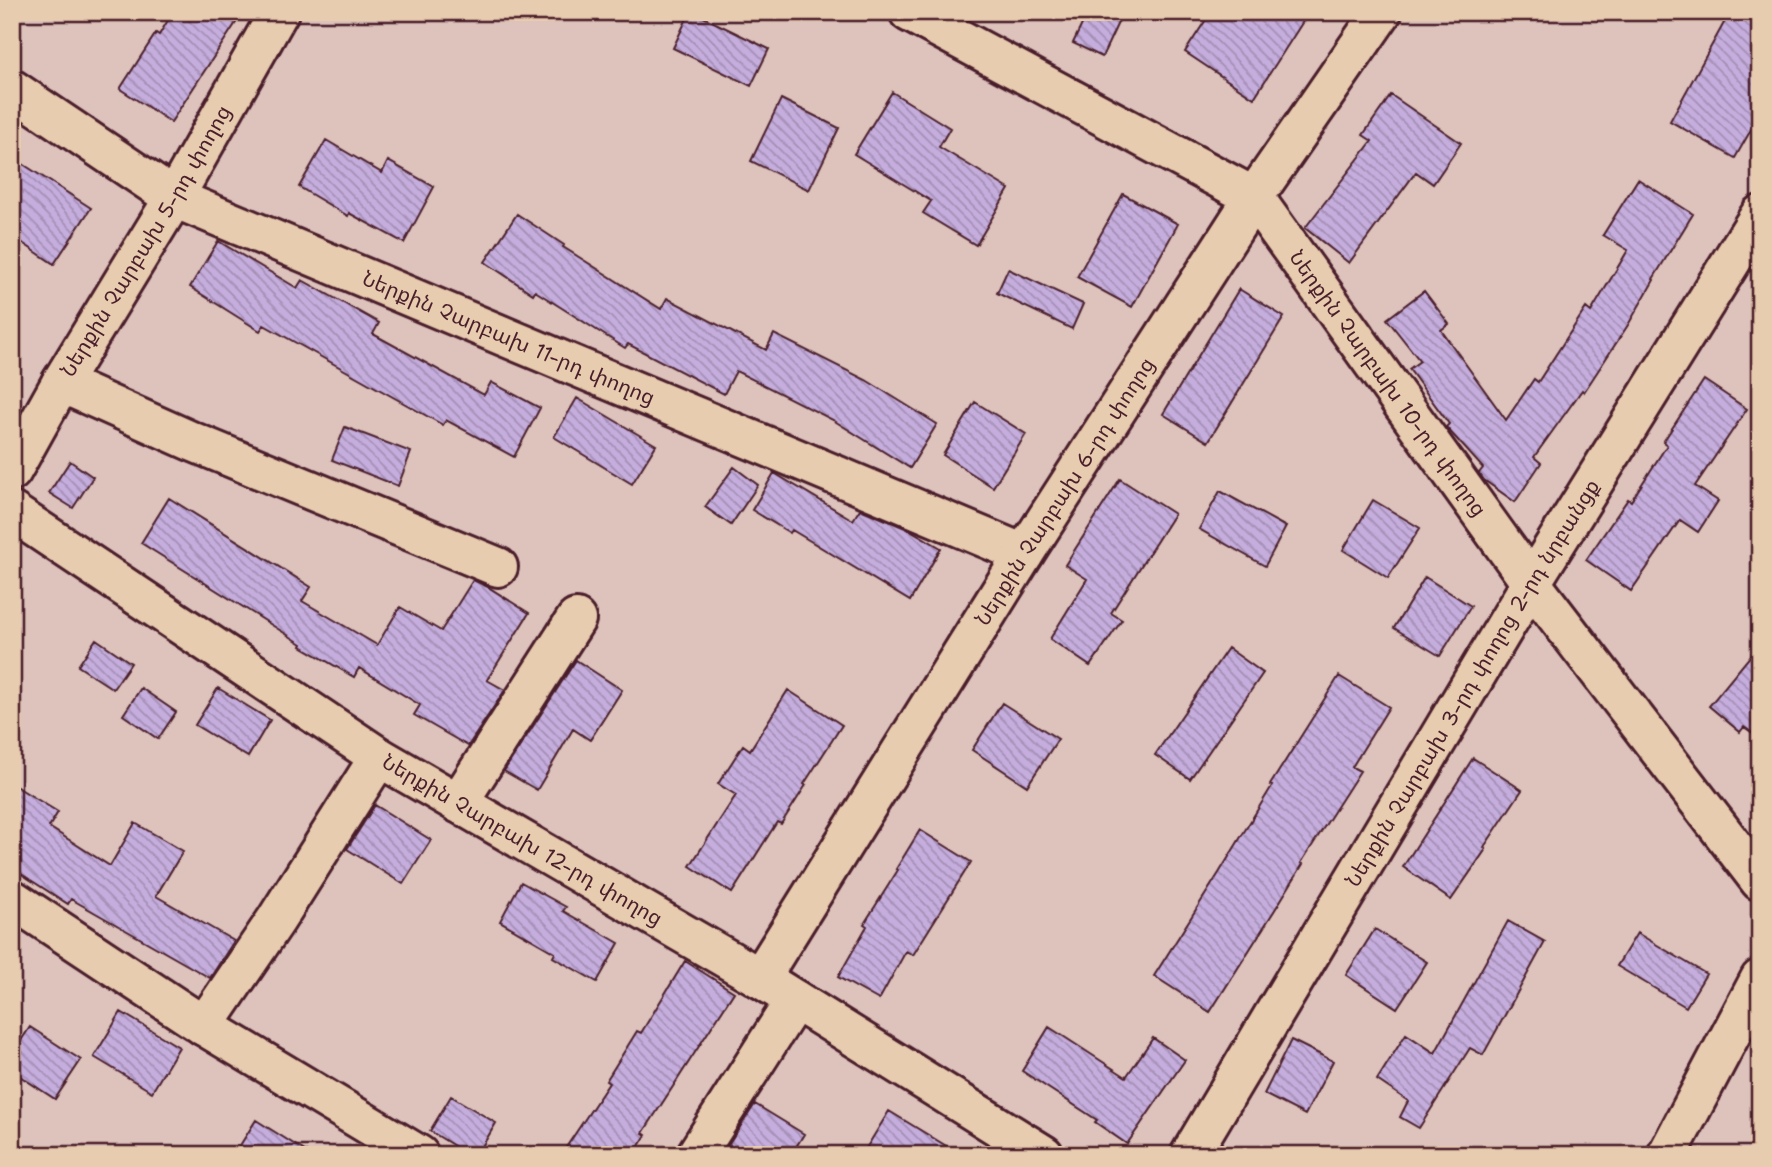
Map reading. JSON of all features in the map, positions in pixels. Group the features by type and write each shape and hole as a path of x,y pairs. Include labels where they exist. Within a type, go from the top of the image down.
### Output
{"street":[{"name":"Ներքին Չարբախ 5-րդ փողոց","path":"12,471 61,383 174,198 279,12"},
{"name":"Ներքին Չարբախ 10-րդ փողոց","path":"909,12 1254,197 1531,583 1760,881"},
{"name":"Ներքին Չարբախ 6-րդ փողոց","path":"760,978 1024,554 1254,197 1382,12"},
{"name":"Ներքին Չարբախ 11-րդ փողոց","path":"12,89 174,198 1024,554"},
{"name":"Ներքին Չարբախ 3-րդ փողոց 2-րդ նրբանցք","path":"1190,1155 1531,583 1760,215"},
{"path":"61,383 191,441 498,567"},
{"name":"Ներքին Չարբախ 12-րդ փողոց","path":"12,512 379,757 760,978 1044,1155"},
{"path":"458,803 576,620"},
{"path":"204,1026 379,757"},
{"path":"12,899 204,1026 419,1155"},
{"path":"1667,1155 1760,979"},
{"path":"696,1155 795,1000"}],"building":[{"path":"173,12 243,12 171,122 120,89"},
{"path":"690,12 769,49 751,86 673,48"},
{"path":"1088,12 1123,12 1102,57 1073,43"},
{"path":"1211,12 1309,12 1254,98 1185,52"},
{"path":"1730,12 1760,12 1760,114 1735,158 1670,121"},
{"path":"892,92 950,128 939,147 1009,189 976,245 923,213 931,201 854,154"},
{"path":"1391,95 1461,143 1433,184 1416,172 1349,263 1305,228 1372,141 1363,135"},
{"path":"781,99 839,128 809,190 751,161"},
{"path":"326,140 382,173 388,161 434,187 404,243 349,213 348,216 299,187"},
{"path":"12,157 91,208 54,264 12,236"},
{"path":"1638,179 1693,214 1628,325 1584,392 1582,390 1534,457 1541,463 1515,502 1484,480 1479,473 1483,468 1446,427 1449,424 1409,369 1420,361 1387,319 1424,291 1449,324 1441,330 1506,420 1534,379 1538,382 1586,308 1591,312 1628,250 1603,235"},
{"path":"1123,194 1178,224 1132,307 1077,277"},
{"path":"517,214 564,245 563,247 661,309 667,298 766,350 774,334 866,380 937,424 910,468 833,420 736,371 724,394 628,344 625,348 535,291 533,294 485,262"},
{"path":"218,241 297,288 302,280 379,323 373,334 484,395 491,382 540,408 514,457 446,420 443,425 264,325 260,331 190,287"},
{"path":"1008,269 1083,304 1072,329 997,293"},
{"path":"1239,289 1284,317 1208,442 1163,414"},
{"path":"1704,380 1747,409 1695,486 1718,501 1698,532 1680,520 1631,591 1586,560 1628,499 1631,501 1667,445 1663,442"},
{"path":"577,398 656,445 632,484 554,437"},
{"path":"975,402 1026,434 993,487 943,455"},
{"path":"345,427 411,452 398,486 332,460"},
{"path":"70,461 93,477 73,508 49,493"},
{"path":"734,467 758,485 731,525 705,507"},
{"path":"774,473 853,520 860,509 910,530 941,548 910,601 792,530 790,533 752,510"},
{"path":"1120,479 1174,514 1111,613 1122,620 1090,666 1050,639 1087,579 1065,565"},
{"path":"1220,491 1286,527 1265,566 1199,529"},
{"path":"169,498 311,587 302,601 377,645 400,607 441,631 473,580 529,613 487,680 505,690 468,746 414,715 420,705 359,668 354,677 141,543"},
{"path":"1373,500 1420,528 1388,578 1343,550"},
{"path":"1425,577 1471,606 1440,656 1394,628"},
{"path":"96,639 131,663 113,689 78,666"},
{"path":"1760,644 1760,738 1744,727 1740,732 1709,706"},
{"path":"1228,648 1263,673 1190,779 1155,755"},
{"path":"576,660 622,690 590,740 573,729 537,790 504,771"},
{"path":"1339,676 1389,707 1352,767 1360,771 1210,1012 1154,976"},
{"path":"141,688 176,712 158,739 123,715"},
{"path":"218,688 270,720 248,757 195,725"},
{"path":"788,690 842,725 781,824 777,822 732,893 690,866 736,795 718,784 743,745 750,750"},
{"path":"1002,703 1058,739 1027,786 972,750"},
{"path":"1473,758 1522,790 1451,900 1403,867"},
{"path":"12,784 58,812 49,827 110,866 135,823 183,851 156,896 234,941 210,978 71,899 68,904 12,868"},
{"path":"375,805 431,840 403,884 347,849"},
{"path":"920,830 971,862 913,955 906,951 879,1000 838,977 867,926 864,924"},
{"path":"521,882 566,907 563,911 619,943 597,982 553,957 555,953 500,921"},
{"path":"1508,921 1545,942 1483,1055 1470,1048 1419,1128 1400,1117 1408,1101 1377,1080 1406,1034 1435,1053"},
{"path":"1375,929 1427,962 1397,1008 1346,975"},
{"path":"1637,933 1706,974 1686,1007 1617,966"},
{"path":"685,961 734,992 643,1133 646,1135 633,1155 561,1155 609,1083 606,1081 637,1031 641,1033"},
{"path":"121,1012 179,1047 152,1092 94,1057"},
{"path":"30,1027 81,1060 55,1099 12,1071 12,1054"},
{"path":"1049,1027 1126,1077 1153,1038 1185,1060 1127,1144 1095,1122 1097,1120 1022,1071"},
{"path":"1291,1040 1333,1061 1305,1115 1264,1094"},
{"path":"451,1096 496,1123 477,1155 469,1155 430,1131"},
{"path":"755,1104 804,1134 791,1155 722,1155"},
{"path":"889,1111 961,1155 862,1155"},
{"path":"256,1120 311,1155 234,1155"}]}
